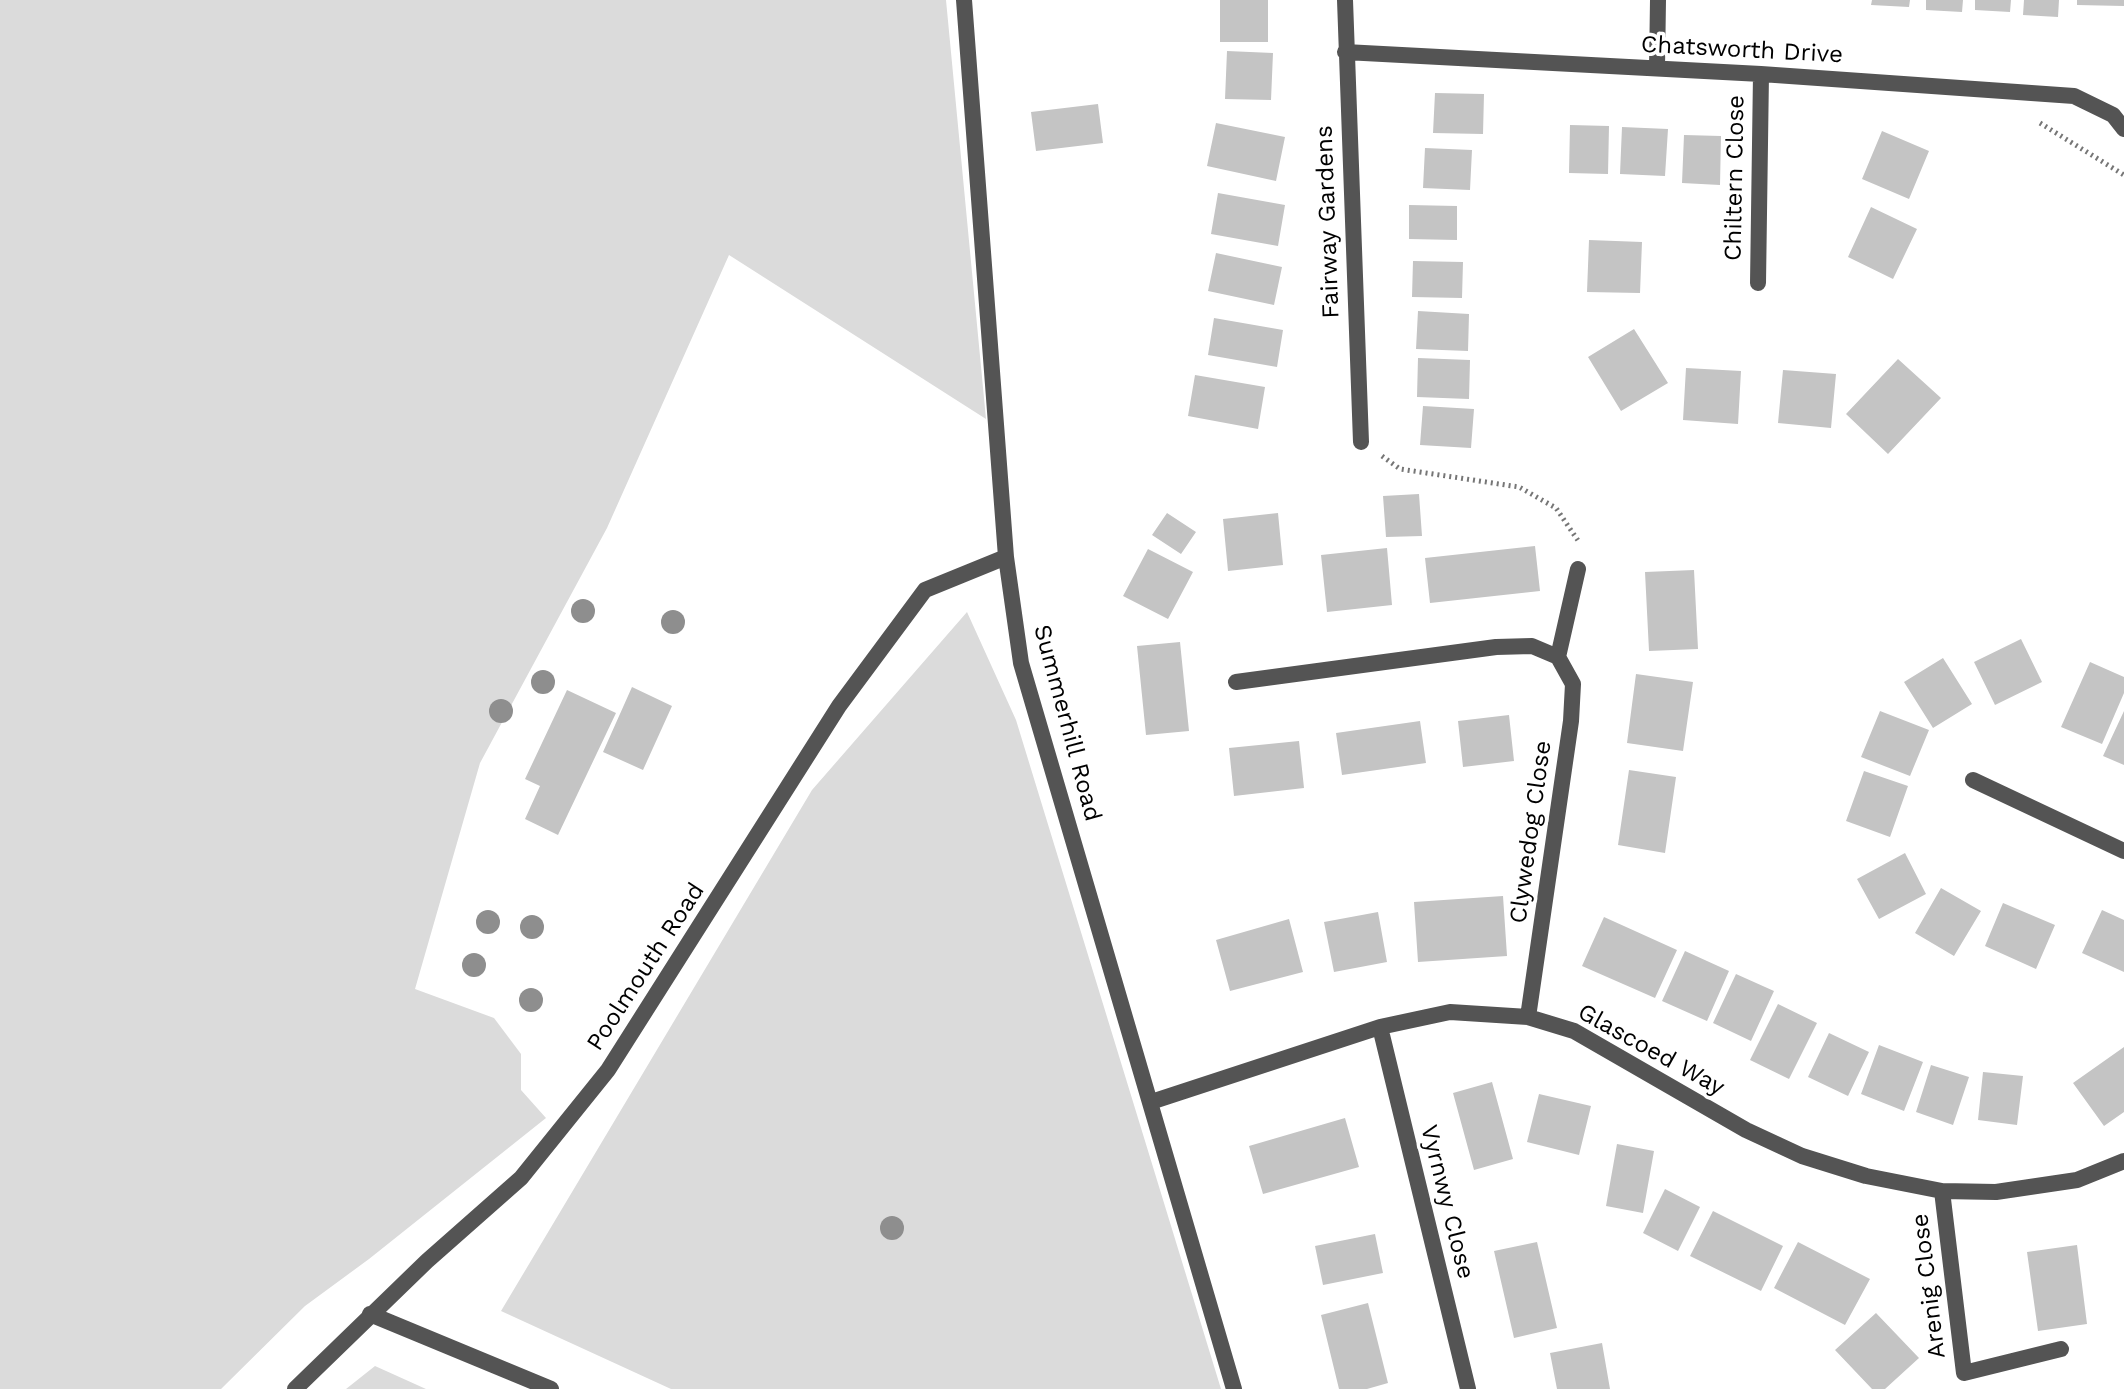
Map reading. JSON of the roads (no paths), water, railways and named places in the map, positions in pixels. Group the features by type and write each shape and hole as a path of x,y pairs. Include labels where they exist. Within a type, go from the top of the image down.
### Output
{"street":[{"name":"Summerhill Road","path":"964,0 1006,557 1021,663 1234,1389"},
{"name":"Fairway Gardens","path":"1345,0 1361,442"},
{"path":"1657,68 1658,0"},
{"name":"Chatsworth Drive","path":"1345,52 1761,74 2074,96 2113,115 2124,129"},
{"name":"Chiltern Close","path":"1758,283 1761,74"},
{"name":"Poolmouth Road","path":"295,1389 370,1314 521,1178 608,1070 839,706 925,590 1006,557"},
{"path":"1236,682 1496,647 1532,646 1558,657 1578,569"},
{"name":"Clywedog Close","path":"1528,1017 1571,721 1573,684 1558,657"},
{"path":"1973,780 2124,851"},
{"name":"Glascoed Way","path":"1151,1102 1380,1027 1450,1012 1528,1017 1574,1031 1746,1130 1802,1156 1866,1176 1942,1191 1996,1192 2077,1180 2124,1161"},
{"name":"Vyrnwy Close","path":"1380,1027 1468,1389"},
{"name":"Arenig Close","path":"1942,1191 1964,1373 2061,1349"},
{"path":"370,1314 551,1389"}]}
